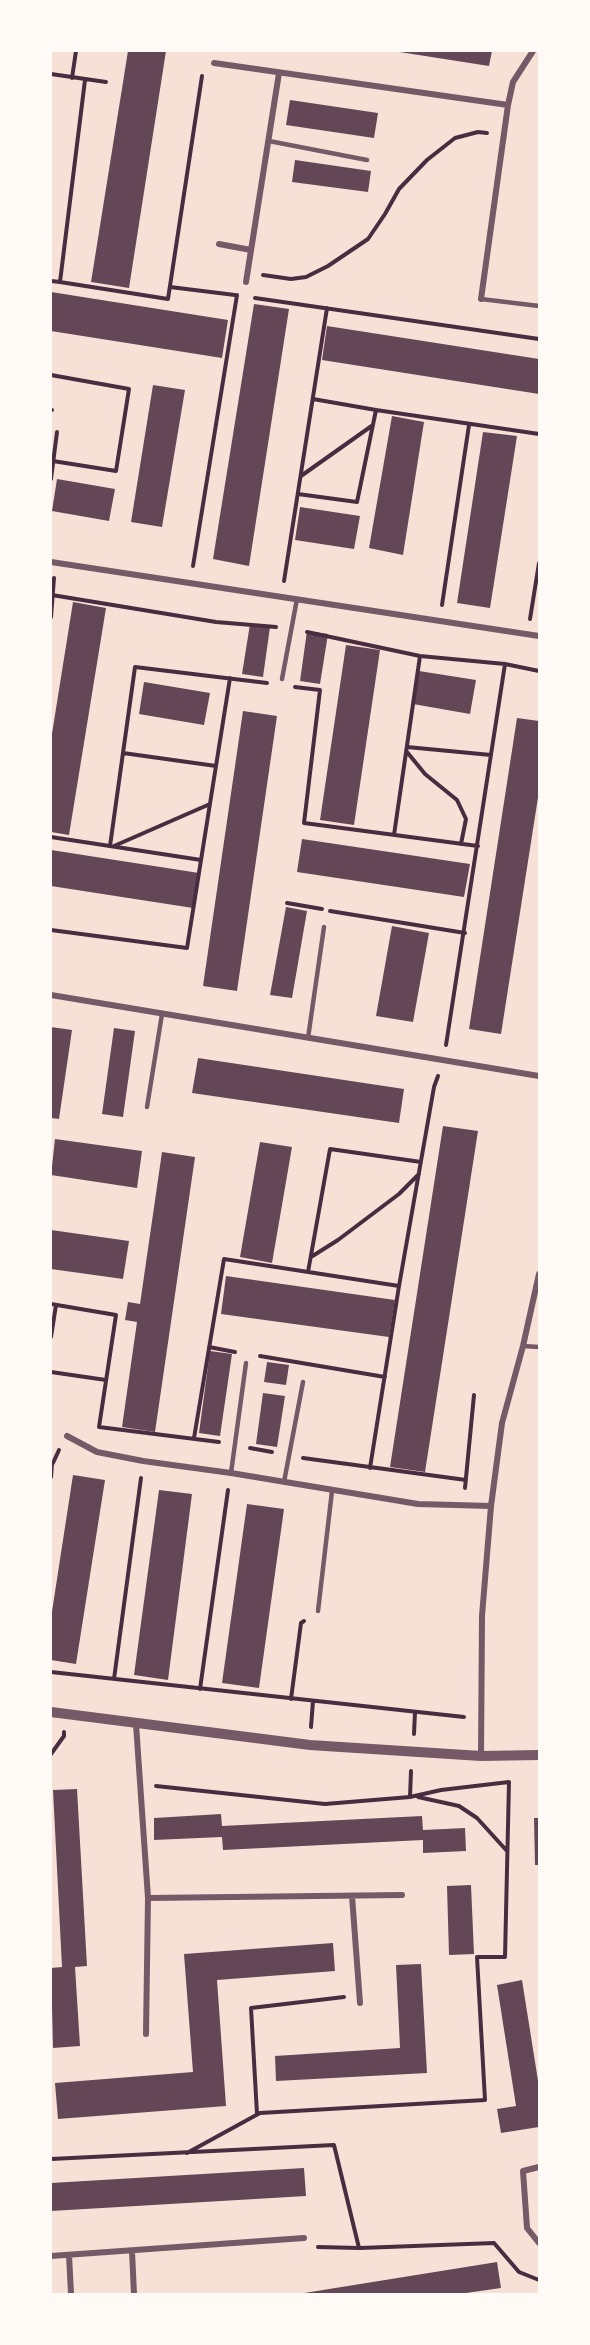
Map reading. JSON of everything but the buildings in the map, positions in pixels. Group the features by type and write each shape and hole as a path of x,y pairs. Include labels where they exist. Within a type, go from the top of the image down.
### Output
{"street":[{"path":"481,299 508,105 513,82 533,51"},
{"path":"214,63 508,105"},
{"path":"246,282 279,73"},
{"path":"219,244 251,250"},
{"path":"54,562 539,636"},
{"path":"51,995 539,1077"},
{"path":"481,1756 482,1616 491,1506 502,1423 523,1346 539,1274"},
{"path":"67,1436 97,1452 143,1461 418,1504 491,1506"},
{"path":"51,1712 310,1745 481,1756 539,1755"},
{"path":"136,1724 148,1898 146,2034"},
{"path":"148,1898 402,1895"},
{"path":"352,1896 360,2003"},
{"path":"539,2167 523,2171 527,2228 539,2243"},
{"path":"51,2256 304,2238"},
{"path":"132,2251 134,2294"},
{"path":"69,2255 71,2294"}],"lane":[{"path":"269,141 367,159"},
{"path":"481,299 539,306"},
{"path":"282,679 297,599"},
{"path":"308,1038 324,927"},
{"path":"147,1107 162,1014"},
{"path":"523,1346 539,1347"},
{"path":"231,1473 246,1363"},
{"path":"284,1482 287,1455 303,1382"},
{"path":"318,1611 332,1491"}],"path":[{"path":"72,78 76,51"},
{"path":"51,74 106,82"},
{"path":"51,281 168,299 202,74"},
{"path":"60,282 85,80"},
{"path":"248,273 291,279 306,277 328,266 368,239 399,189 427,160 455,138 478,132 503,136"},
{"path":"190,583 237,295 246,282"},
{"path":"170,287 237,295"},
{"path":"249,297 539,339"},
{"path":"282,597 327,308"},
{"path":"51,375 129,389 116,471 53,461"},
{"path":"313,399 469,425 539,434"},
{"path":"298,494 357,502 376,410"},
{"path":"301,477 374,424"},
{"path":"440,621 469,425"},
{"path":"51,479 57,432"},
{"path":"51,617 54,562"},
{"path":"528,634 539,563"},
{"path":"394,835 420,656"},
{"path":"370,1468 434,1087 444,1060 505,664"},
{"path":"111,846 135,667 270,683"},
{"path":"51,930 187,948 230,678"},
{"path":"290,686 320,690 304,823 478,846"},
{"path":"406,749 491,755"},
{"path":"406,749 425,774 457,800 466,819 461,844"},
{"path":"123,753 216,766"},
{"path":"111,846 210,804"},
{"path":"51,837 201,860"},
{"path":"286,903 465,933"},
{"path":"308,1272 330,1149 421,1162"},
{"path":"310,1257 338,1240 399,1194 419,1173"},
{"path":"194,1438 224,1259 399,1286"},
{"path":"51,1337 56,1305"},
{"path":"209,1347 244,1353"},
{"path":"256,1355 385,1377"},
{"path":"51,1372 106,1380"},
{"path":"464,1504 474,1395"},
{"path":"114,1679 143,1461"},
{"path":"51,1462 53,1463 51,1477"},
{"path":"200,1689 231,1473"},
{"path":"291,1699 301,1623 318,1611"},
{"path":"51,1672 482,1719"},
{"path":"140,1784 326,1804 414,1796 509,1782 505,1957 477,1957 485,2100 257,2114 187,2153"},
{"path":"414,1796 459,1806 477,1818 507,1851"},
{"path":"257,2114 250,2008 359,1995"},
{"path":"51,2159 333,2145 359,2248"},
{"path":"304,2238 320,2249 494,2243 519,2272 539,2280"}]}
